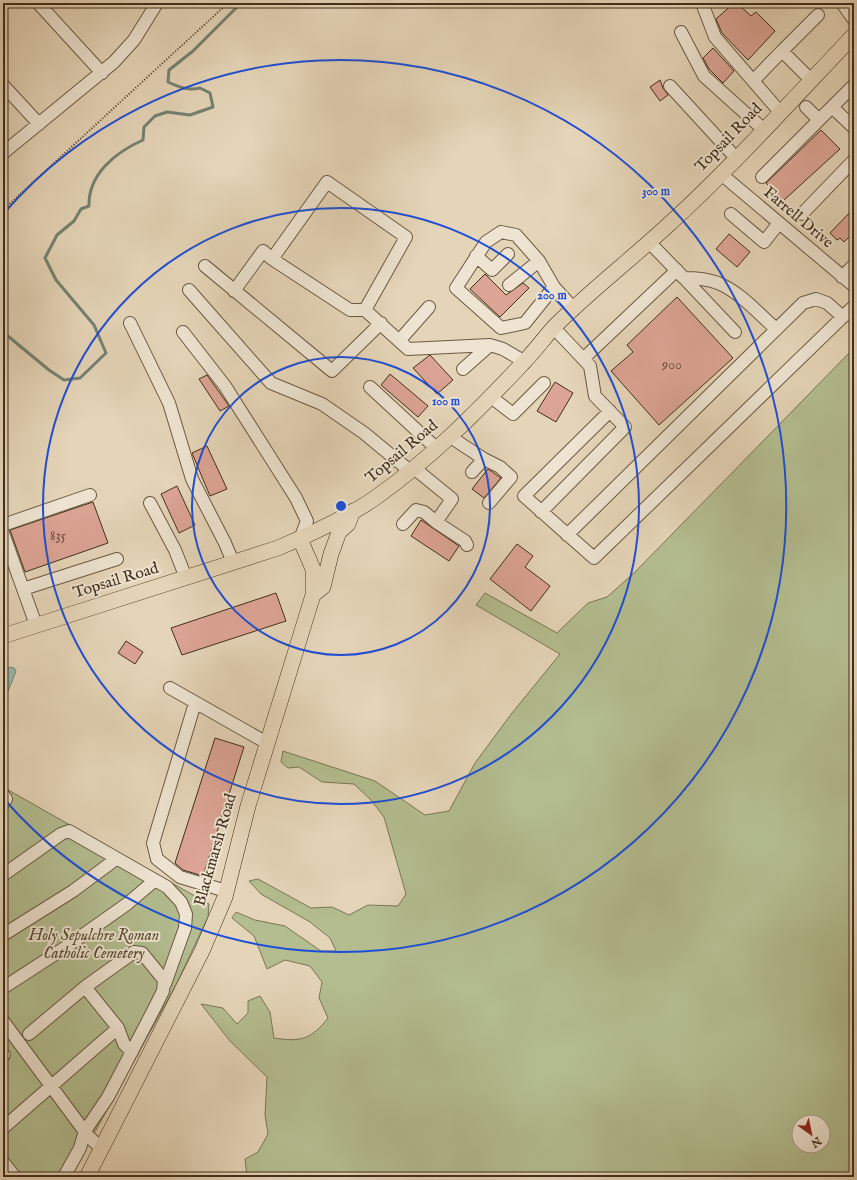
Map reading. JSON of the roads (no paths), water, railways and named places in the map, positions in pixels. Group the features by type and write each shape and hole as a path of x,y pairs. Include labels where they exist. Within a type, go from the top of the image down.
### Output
{"main road":[{"name":"Topsail Road","path":"3,636 186,578 300,539 373,499 412,469 491,397 525,362 554,328 721,174 854,35"},
{"path":"313,595 322,588 331,554 339,532 348,524 353,511"},
{"name":"Blackmarsh Road","path":"86,1177 202,951 226,891 248,806 313,595 313,569 300,539"}],"street":[{"path":"38,3 102,72"},
{"path":"3,153 102,72 134,40 157,3"},
{"path":"702,3 716,37 780,112"},
{"path":"842,3 854,20"},
{"path":"753,81 818,15"},
{"path":"681,32 704,76 763,129"},
{"path":"782,51 811,80"},
{"path":"3,85 39,124"},
{"path":"762,177 854,85"},
{"path":"670,86 736,158"},
{"path":"806,107 819,120"},
{"path":"832,107 853,125"},
{"path":"802,214 854,160"},
{"name":"Farrell Drive","path":"721,174 854,286"},
{"path":"272,259 327,182 406,238 365,310"},
{"path":"731,214 764,242 779,223"},
{"path":"554,287 525,323 501,328 456,288 486,242 501,232 516,235 539,261 554,287 574,309"},
{"path":"649,242 735,332"},
{"path":"234,291 263,251 272,259 350,310 365,310 408,349 490,345 504,349 525,362"},
{"path":"476,256 492,270 508,254"},
{"path":"509,285 539,261"},
{"path":"842,276 854,265"},
{"path":"205,266 332,371 381,323"},
{"path":"681,274 719,283 740,297 776,329"},
{"path":"584,358 681,274"},
{"path":"189,290 271,383 322,404 364,433 452,499 436,522"},
{"path":"567,535 803,303 816,299 827,303 843,317"},
{"path":"610,411 524,496 594,558 854,306"},
{"path":"399,341 429,307"},
{"path":"130,323 169,403 192,479 225,543 232,562"},
{"path":"541,512 625,427 594,396 590,366 554,328"},
{"path":"183,332 225,386 296,498 307,521 300,539"},
{"path":"463,369 490,345"},
{"path":"491,397 513,414 544,383"},
{"path":"370,387 436,448"},
{"path":"449,436 484,459 500,467 511,477 488,503"},
{"path":"472,472 484,459"},
{"path":"3,525 90,495"},
{"path":"150,503 175,550 186,578"},
{"path":"403,524 416,510 424,512 436,522 465,541 467,545"},
{"path":"3,533 36,625"},
{"path":"23,589 117,559"},
{"path":"170,688 267,743"},
{"path":"195,702 153,843 157,859 180,878 226,891"},
{"path":"3,794 6,799 3,804"},
{"path":"3,874 66,831 72,832 172,892 181,902 186,914 185,928 165,984 153,1011 108,1098 85,1131 80,1148 64,1177"},
{"path":"3,935 73,891 116,859"},
{"path":"3,988 66,948 127,904 154,881"},
{"path":"29,1034 85,987 137,951 142,953 161,975 165,984"},
{"path":"85,987 118,1028 124,1044 132,1052"},
{"path":"3,1021 85,1131 100,1148"},
{"path":"3,1128 118,1028"},
{"path":"3,1162 15,1177"}],"waterway":[{"path":"3,332 49,370 64,380 80,378 106,353 94,325 56,280 45,258 57,235 74,221 81,209 89,206 93,184 99,174 123,151 143,140 144,127 155,116 167,112 190,115 213,107 210,93 200,88 188,89 168,82 169,70 193,51 241,3"}],"park label":[{"name":"Holy Sepulchre Roman Catholic Cemetery","path":"94,945"}]}
